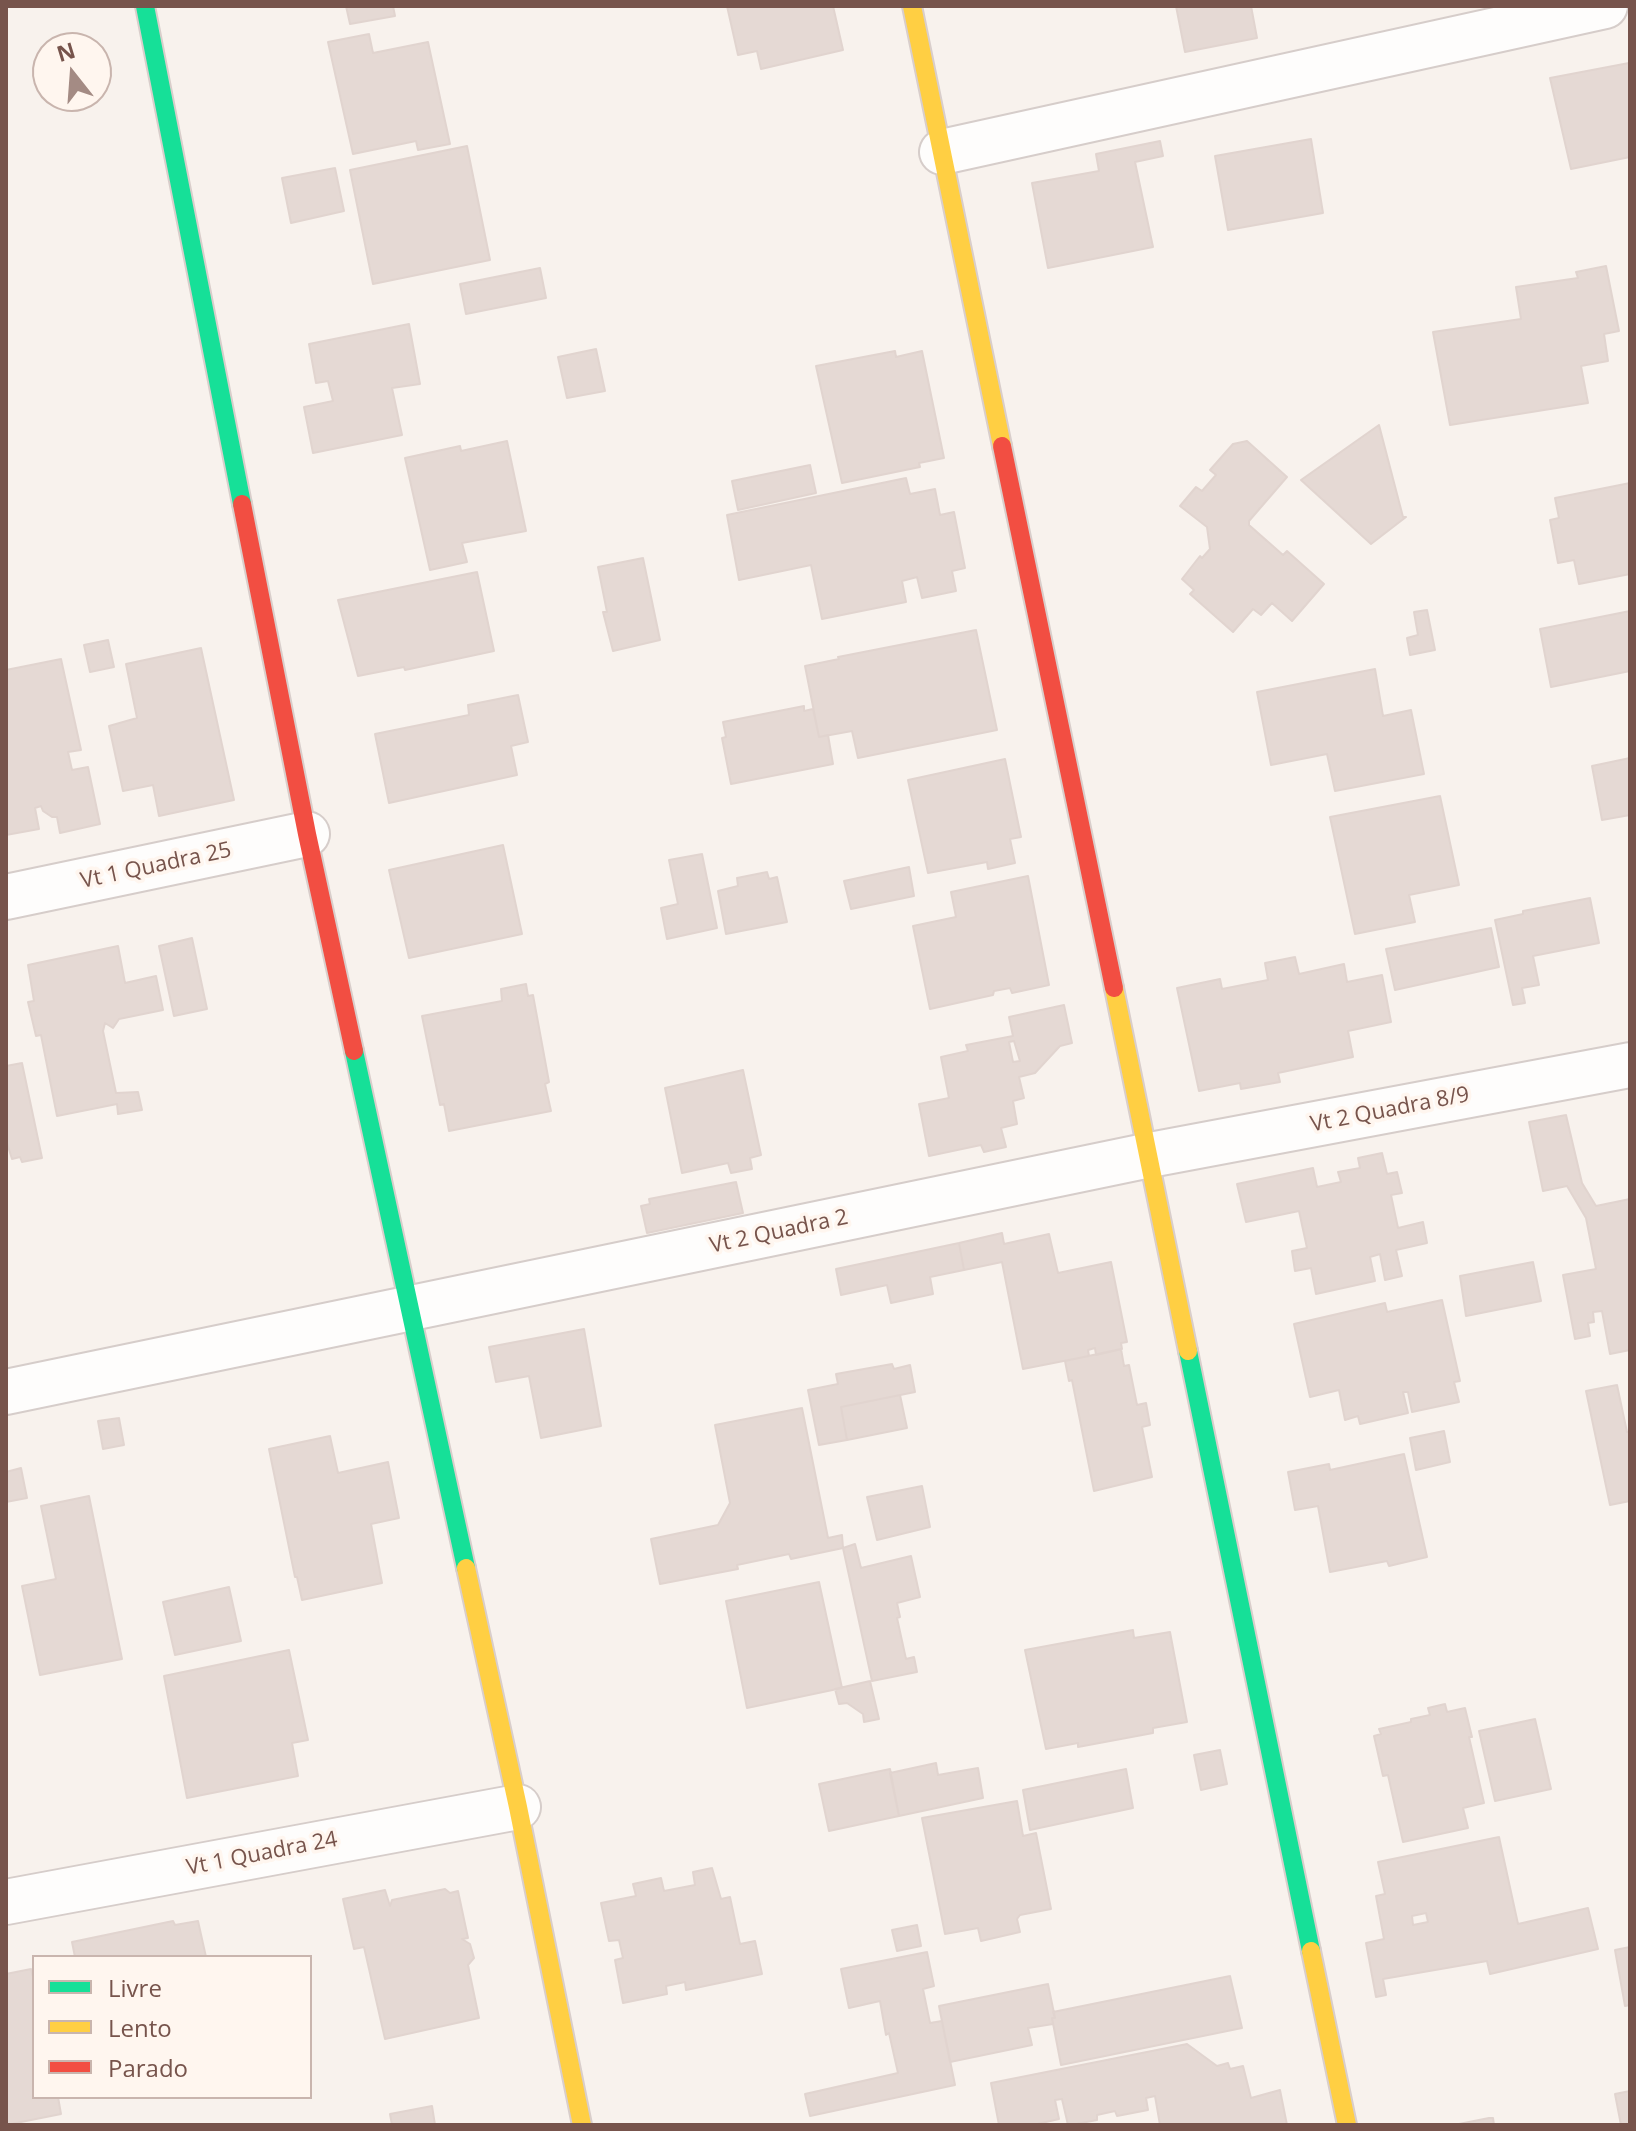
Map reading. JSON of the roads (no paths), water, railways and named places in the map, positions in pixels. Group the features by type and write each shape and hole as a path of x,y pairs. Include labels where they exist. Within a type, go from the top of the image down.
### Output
{"street":[{"path":"145,6 307,834 518,1807 582,2125"},
{"path":"912,6 1347,2125"},
{"path":"942,152 1605,6"},
{"name":"Vt 1 Quadra 25","path":"6,897 307,834"},
{"name":"Vt 2 Quadra 8/9","path":"1150,1155 1630,1065"},
{"name":"Vt 2 Quadra 2","path":"6,1392 1150,1155"},
{"name":"Vt 1 Quadra 24","path":"6,1902 518,1807"}]}
